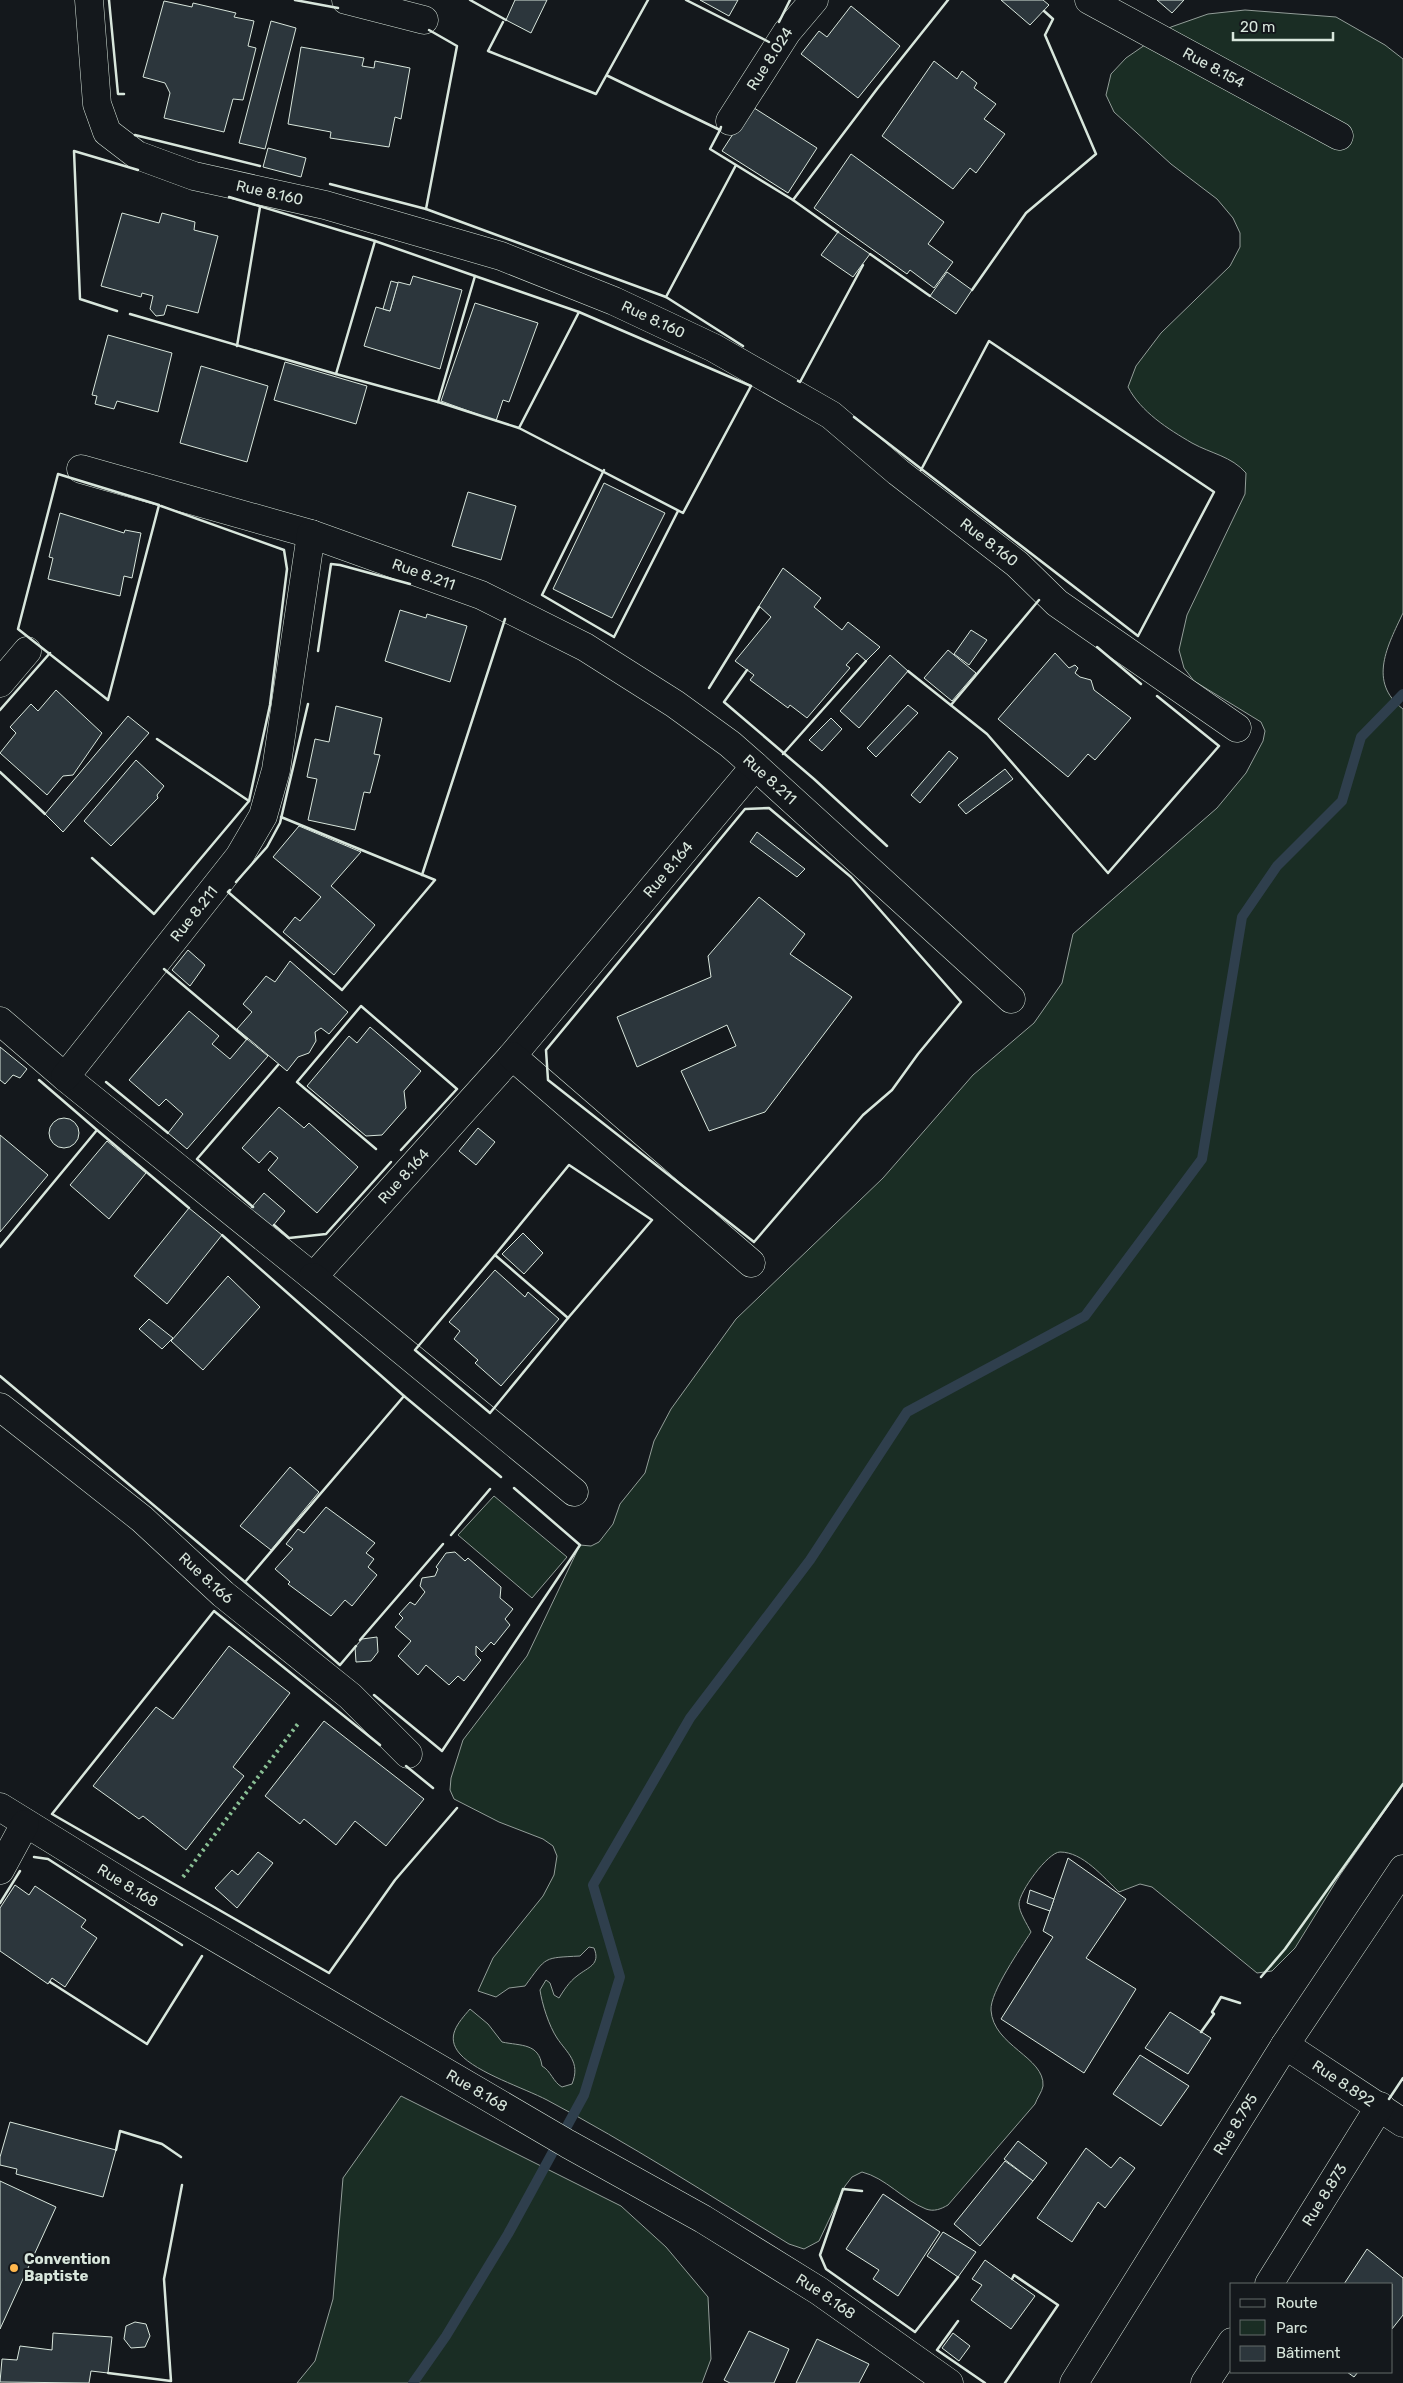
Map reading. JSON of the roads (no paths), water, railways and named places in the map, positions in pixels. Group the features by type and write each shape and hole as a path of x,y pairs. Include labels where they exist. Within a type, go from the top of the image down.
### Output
{"main road":[{"name":"Rue 8.160","path":"89,0 97,104 107,132 137,155 194,176 325,205 501,256 614,301 714,348 831,414 898,472 1017,564 1057,604 1237,728"},
{"path":"346,0 424,20"},
{"name":"Rue 8.024","path":"730,121 788,32 814,0"},
{"name":"Rue 8.154","path":"1089,0 1339,136"},
{"path":"81,469 311,534"},
{"name":"Rue 8.211","path":"65,1077 239,857 263,816 276,770 311,534 481,595 585,647 675,704 730,744 755,766 1011,1000"},
{"path":"0,683 27,651"},
{"name":"Rue 8.164","path":"313,1277 512,1056 755,766"},
{"path":"0,1021 65,1077 313,1277 574,1492"},
{"path":"512,1056 751,1263"},
{"name":"Rue 8.166","path":"0,1407 142,1519 223,1594 350,1696 408,1754"},
{"name":"Rue 8.168","path":"0,1807 140,1894 534,2124 703,2219 818,2291 949,2383"},
{"path":"0,1870 25,1824"},
{"name":"Rue 8.795","path":"1074,2383 1285,2044 1403,1869"},
{"name":"Rue 8.892","path":"1285,2044 1403,2123"},
{"name":"Rue 8.873","path":"1270,2283 1380,2106"},
{"path":"1205,2383 1230,2345"}],"waterway":[{"path":"413,2383 446,2336 508,2234 584,2095 620,1977 593,1885 690,1718 810,1560 907,1412 1085,1316 1202,1159 1242,917 1277,866 1342,801 1361,737 1403,694"}],"place":[{"name":"Convention Baptiste","path":"14,2268"}]}
